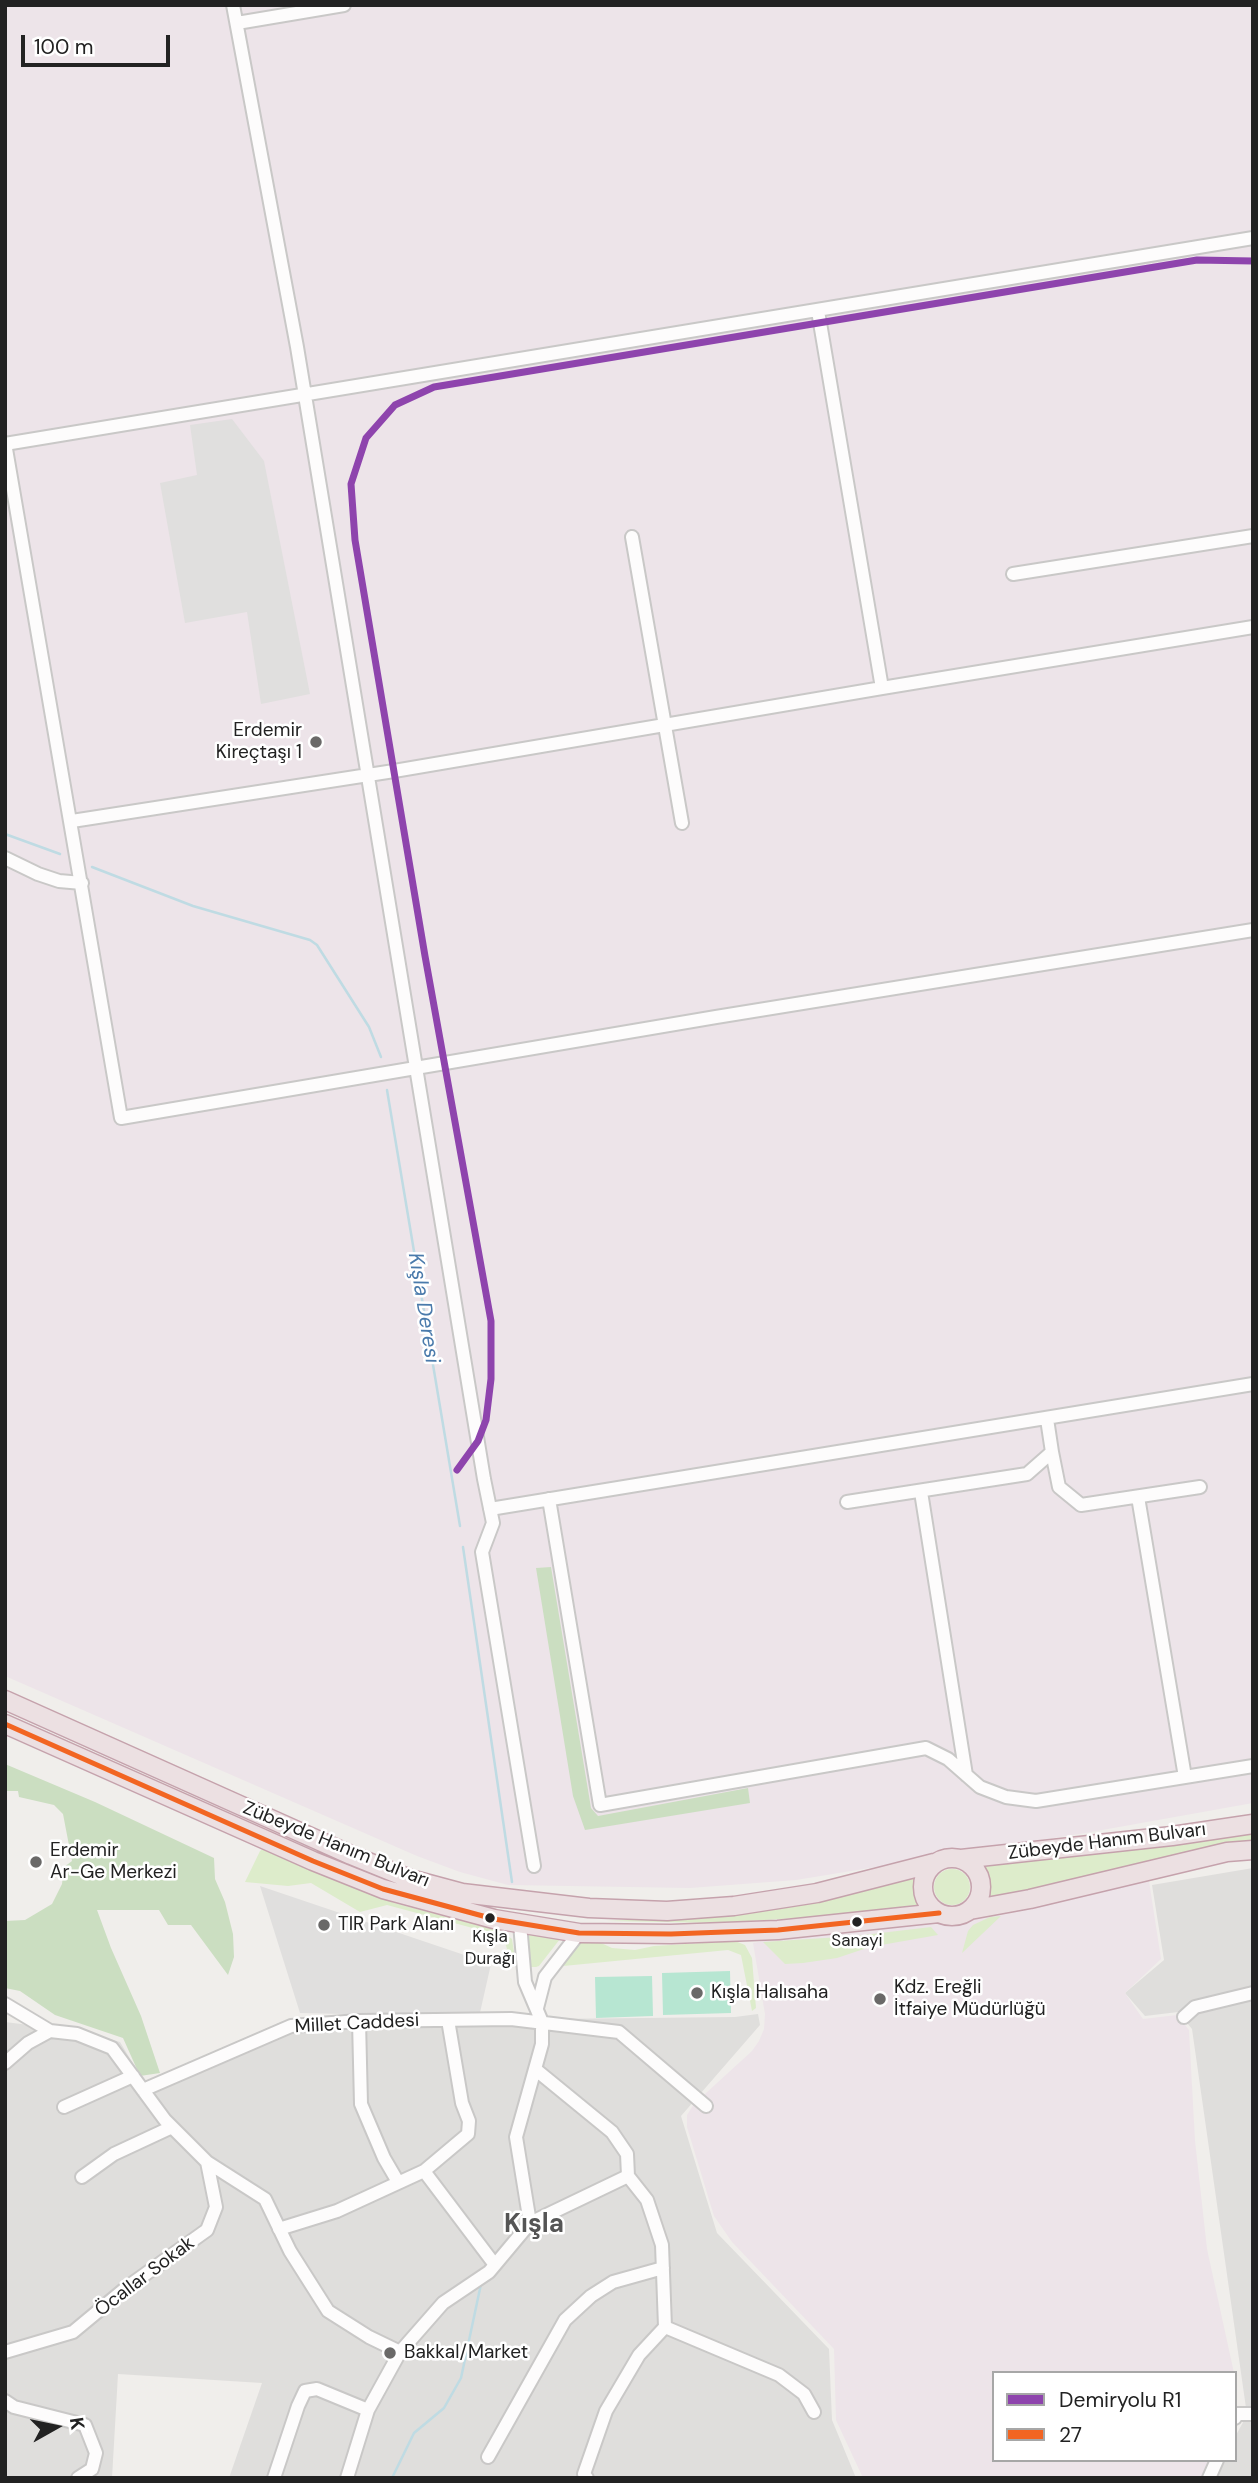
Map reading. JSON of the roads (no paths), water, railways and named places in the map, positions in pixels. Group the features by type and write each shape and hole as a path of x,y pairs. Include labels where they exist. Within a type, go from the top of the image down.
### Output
{"highway":[{"name":"Zübeyde Hanım Bulvarı","path":"5,1700 410,1879 462,1894 589,1908 667,1911 734,1906 817,1893 952,1857 961,1859 1172,1836 1253,1824"},
{"name":"Zübeyde Hanım Bulvarı","path":"5,1724 313,1861 383,1889 494,1919 579,1933 750,1932 864,1923 939,1913 955,1916 970,1910 1017,1902 1227,1852 1253,1850"},
{"path":"961,1859 975,1870 979,1877 980,1895 970,1910"},
{"path":"934,1863 923,1880 923,1890 926,1899 939,1913"}],"street":[{"path":"237,23 344,5"},
{"path":"233,6 305,396 366,775 493,1523 482,1552 534,1866"},
{"path":"1253,238 305,396 5,443 121,1118 1253,930"},
{"path":"818,311 882,688"},
{"path":"632,537 682,823"},
{"path":"1013,575 1253,537"},
{"path":"72,821 366,775 1253,627"},
{"path":"5,858 59,881 82,883"},
{"path":"490,1509 1253,1384"},
{"path":"1047,1419 1059,1487 1081,1505 1200,1487"},
{"path":"847,1502 1027,1474 1052,1452"},
{"path":"921,1492 966,1775"},
{"path":"1138,1497 1185,1777"},
{"path":"549,1499 600,1805 926,1748 948,1759 980,1787 1006,1797 1036,1801 1253,1766"},
{"path":"520,1924 525,1982 542,2022 542,2044 516,2137 530,2223"},
{"path":"537,2008 545,1977 579,1933"},
{"path":"1184,2017 1195,2007 1253,1993"},
{"path":"5,2004 50,2031 77,2035 112,2048 172,2127 207,2162 265,2199 279,2229 328,2311 369,2337 400,2352"},
{"name":"Millet Caddesi","path":"143,2090 291,2026 359,2021 511,2019 619,2032 706,2106"},
{"path":"279,2229 337,2211 424,2171 468,2134 469,2121 462,2103 448,2020"},
{"path":"359,2021 361,2104 384,2158 398,2182"},
{"path":"5,2063 28,2043 50,2031"},
{"path":"535,2069 611,2132 627,2154 628,2176 647,2200 662,2245 665,2327 639,2355 606,2411 584,2474 587,2478"},
{"path":"64,2107 133,2076"},
{"path":"82,2177 114,2154 172,2127"},
{"name":"Öcallar Sokak","path":"5,2352 73,2332 126,2288 207,2230 216,2207 207,2162"},
{"path":"424,2171 495,2264"},
{"path":"347,2478 368,2410 400,2352 443,2303 489,2272 530,2223 628,2176"},
{"path":"488,2457 565,2320 591,2296 613,2282 663,2268"},
{"path":"665,2327 779,2375 804,2394 814,2412"},
{"path":"274,2478 305,2391 317,2389 368,2410"},
{"path":"5,2401 14,2407 85,2425 96,2453 92,2469 78,2478"},
{"path":"1209,2478 1216,2462"}],"waterway":[{"name":"Kışla Deresi","path":"5,834 60,854"},
{"name":"Kışla Deresi","path":"92,867 193,906 310,940 317,945 369,1027 381,1057"},
{"name":"Kışla Deresi","path":"387,1090 460,1526"},
{"name":"Kışla Deresi","path":"463,1547 512,1882"},
{"name":"Kışla Deresi","path":"392,2478 414,2433 444,2408 461,2378 481,2284"}],"rail line":[{"name":"R1","path":"457,1470 478,1441 486,1420 491,1379 491,1321 425,956 355,540 351,484 366,438 395,405 434,387 1197,260 1253,261"}],"place":[{"name":"Erdemir Kireçtaşı 1","path":"316,742"},
{"name":"Erdemir Ar-Ge Merkezi","path":"36,1862"},
{"name":"Kışla Durağı","path":"490,1918"},
{"name":"Sanayi","path":"857,1922"},
{"name":"TIR Park Alanı","path":"324,1925"},
{"name":"Kışla Halısaha","path":"697,1993"},
{"name":"Kdz. Ereğli İtfaiye Müdürlüğü","path":"880,1999"},
{"name":"Bakkal/Market","path":"390,2353"}],"district":[{"name":"Kışla","path":"534,2225"}]}
